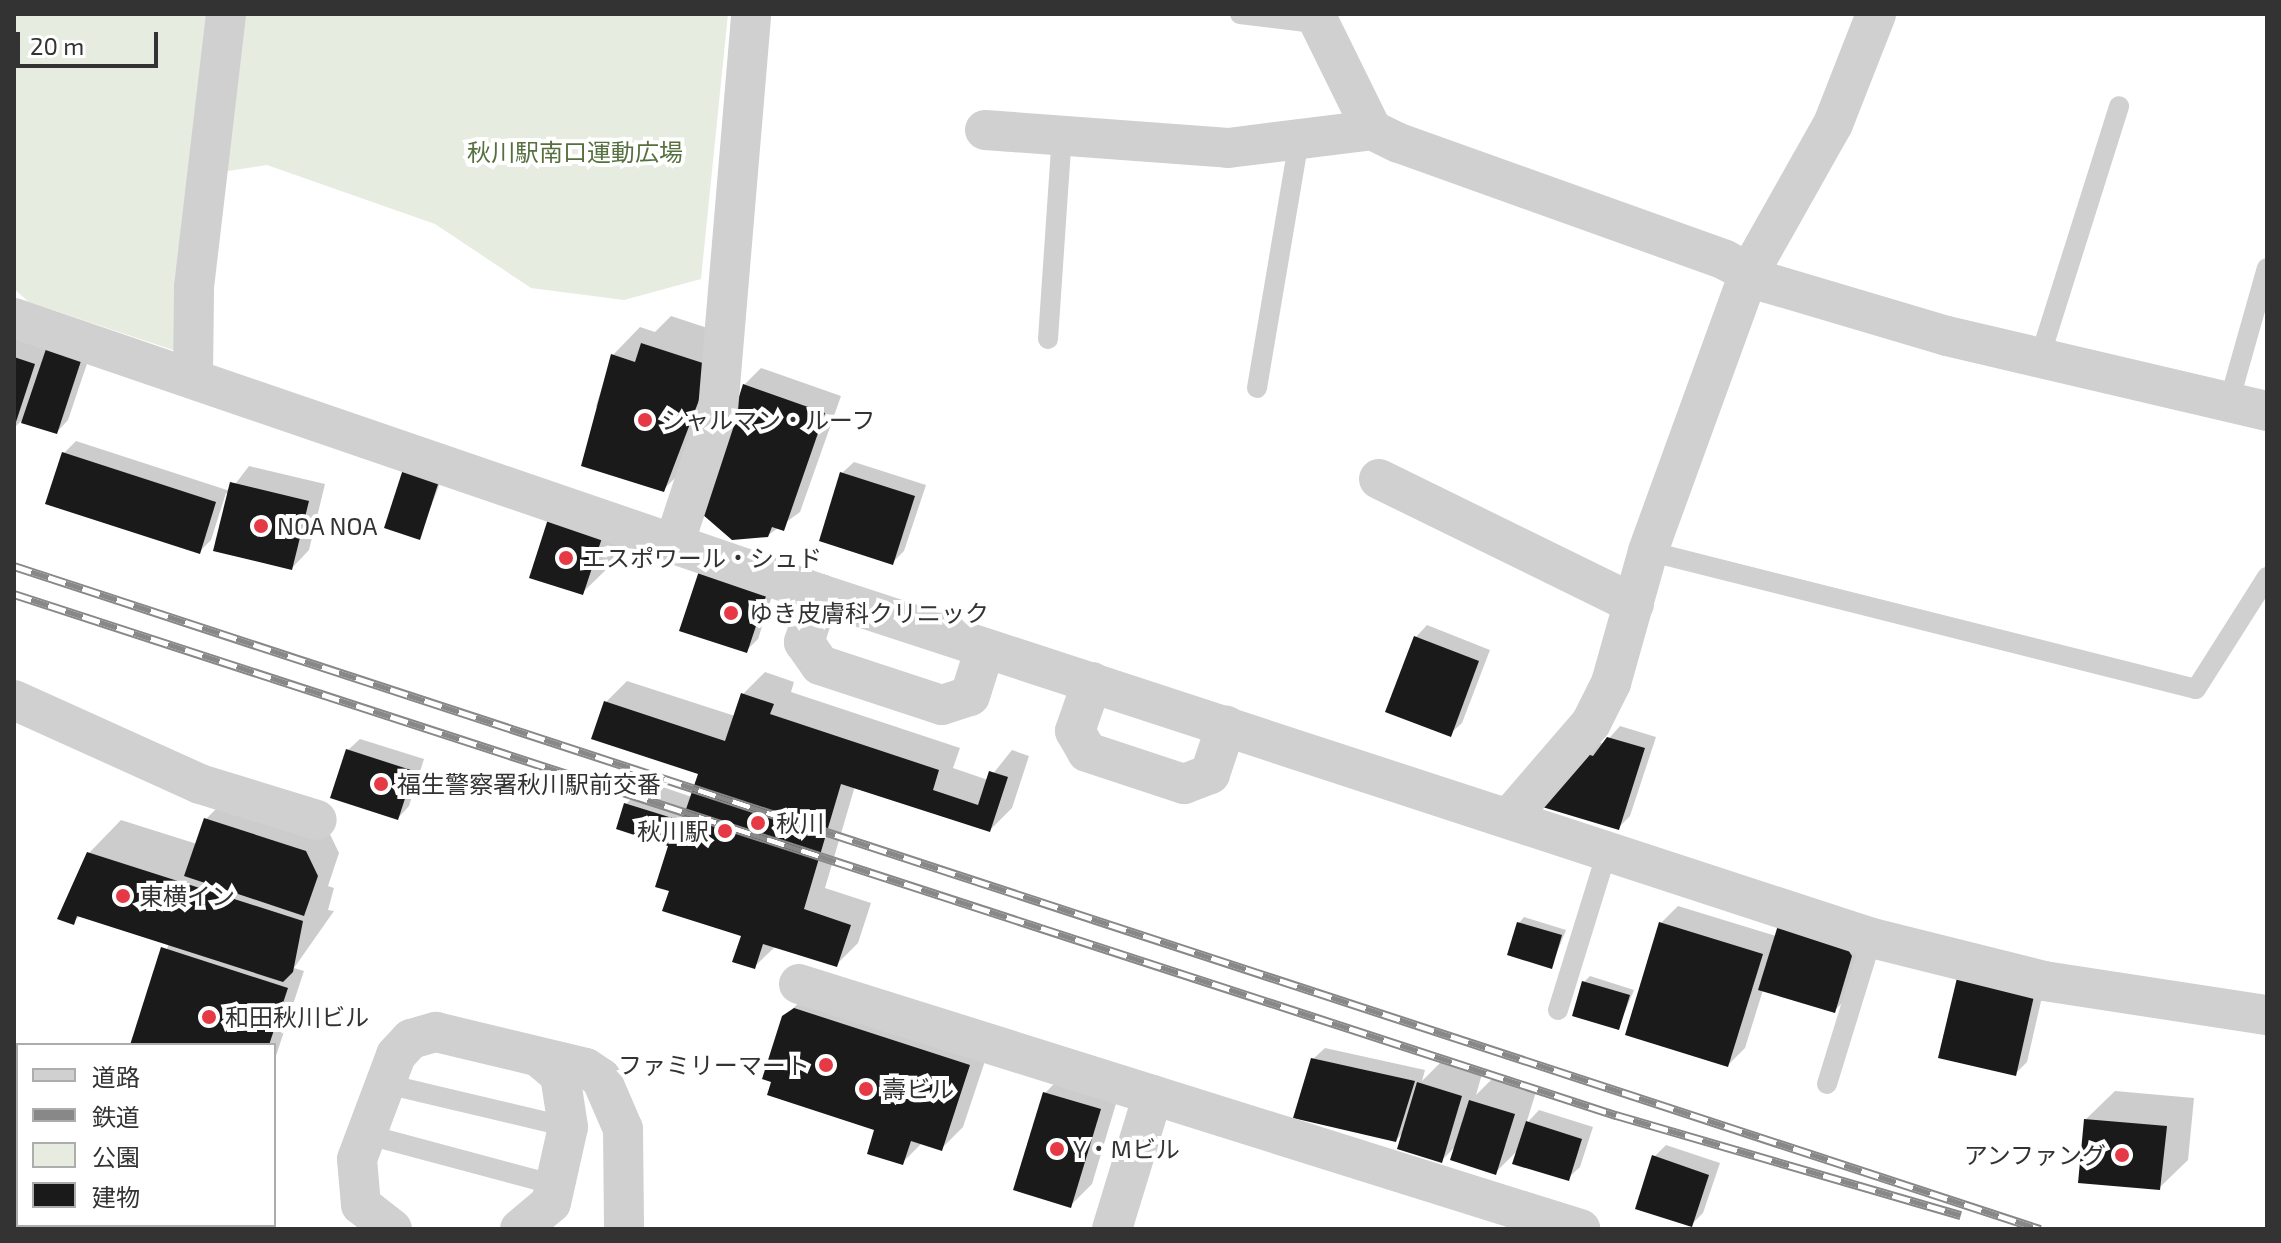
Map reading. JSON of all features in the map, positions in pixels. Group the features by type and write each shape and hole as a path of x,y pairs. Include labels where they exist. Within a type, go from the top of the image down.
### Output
{"street":[{"path":"193,375 194,287 226,14"},
{"path":"674,544 718,410 751,14"},
{"path":"1509,818 1591,723 1634,604 1648,551 1749,273 1833,124 1876,14"},
{"path":"1318,19 1372,130"},
{"path":"985,130 1228,148 1372,130 1749,273 2040,357 2248,406"},
{"path":"14,318 193,375 820,594 1872,938 2044,981 2267,1015"},
{"path":"1379,479 1634,604"},
{"path":"820,594 804,642 820,665 942,705 970,696 985,648"},
{"path":"1092,682 1075,731 1087,752 1184,784 1210,774 1226,726"},
{"path":"14,700 200,784 317,820"},
{"path":"799,984 1153,1095 1502,1217 1580,1229"},
{"path":"392,1229 379,1225 355,1189 365,1134 382,1083 411,1039 436,1032 586,1068 610,1091 626,1149 624,1229"},
{"path":"520,1229 540,1218 559,1186 568,1127 560,1075 540,1058"},
{"path":"1112,1229 1153,1095"}],"lane":[{"path":"1240,14 1318,19"},
{"path":"2040,357 2119,106"},
{"path":"1048,339 1062,136"},
{"path":"1257,388 1299,139"},
{"path":"2248,406 2267,268"},
{"path":"1648,551 2196,689 2267,577"},
{"path":"1558,1010 1607,852"},
{"path":"1827,1084 1872,938"},
{"path":"382,1083 568,1127"},
{"path":"365,1134 559,1186"}],"green space":[{"path":"16,14 209,14 182,353 29,302 14,289"},
{"name":"秋川駅南口運動広場","path":"239,14 728,14 701,279 624,300 531,288 435,224 267,165 221,172"}],"building":[{"name":"シャルマン・ルーフ","path":"641,343 712,366 664,492 581,466 611,354 635,362"},
{"path":"46,349 81,361 57,434 21,423"},
{"path":"14,357 35,364 15,425 14,425"},
{"path":"743,384 825,413 784,531 772,527 768,537 732,540 702,514"},
{"path":"62,452 216,502 200,554 45,504"},
{"path":"404,466 440,478 420,540 384,528"},
{"path":"840,472 915,496 893,565 819,541"},
{"name":"NOA NOA","path":"230,482 309,501 292,570 213,551"},
{"name":"エスポワール・シュド","path":"548,519 602,538 583,595 529,578"},
{"path":"699,571 767,593 747,653 679,631"},
{"path":"1414,636 1479,661 1451,737 1385,712"},
{"name":"秋川駅","path":"741,693 774,704 770,714 939,770 933,790 978,805 989,771 1008,777 990,832 841,784 804,909 851,925 837,967 763,944 755,969 732,962 741,936 662,911 669,891 655,887 668,846 616,829 624,803 682,821 698,774 591,739 604,701 725,741"},
{"path":"1607,737 1645,748 1619,830 1539,806 1581,752 1593,756"},
{"path":"346,749 414,771 398,820 330,798"},
{"path":"204,818 306,851 318,876 304,916 184,876"},
{"name":"東横イン","path":"87,852 303,921 293,972 283,982 77,916 74,925 57,919"},
{"path":"1517,922 1562,935 1552,969 1507,955"},
{"path":"1659,922 1763,954 1728,1067 1625,1035"},
{"path":"1779,922 1843,942 1852,956 1835,1013 1758,990"},
{"name":"和田秋川ビル","path":"161,947 288,988 270,1043 131,1043"},
{"path":"1957,978 2034,996 2016,1076 1938,1058"},
{"path":"1582,981 1630,995 1619,1030 1572,1016"},
{"name":"壽ビル","path":"794,1008 970,1065 942,1151 911,1141 903,1165 867,1154 874,1130 767,1095 771,1082 762,1079 782,1016"},
{"path":"1311,1058 1415,1081 1396,1142 1293,1118"},
{"path":"1417,1082 1462,1096 1442,1163 1397,1149"},
{"name":"Y・Mビル","path":"1043,1092 1101,1109 1071,1208 1013,1190"},
{"path":"1469,1100 1515,1114 1496,1175 1450,1160"},
{"name":"アンファング","path":"2084,1119 2167,1126 2160,1190 2078,1183"},
{"path":"1526,1121 1582,1139 1569,1181 1512,1164"},
{"path":"14,1145 16,1219 14,1218"},
{"path":"1652,1155 1709,1175 1692,1227 1635,1209"}],"railway":[{"path":"14,566 2040,1229"},
{"path":"14,594 1616,1115 1961,1215"}],"place":[{"name":"シャルマン・ルーフ","path":"645,420"},
{"name":"NOA NOA","path":"261,526"},
{"name":"エスポワール・シュド","path":"566,558"},
{"name":"ゆき皮膚科クリニック","path":"731,613"},
{"name":"福生警察署秋川駅前交番","path":"381,784"},
{"name":"秋川","path":"758,823"},
{"name":"秋川駅","path":"725,831"},
{"name":"東横イン","path":"123,896"},
{"name":"和田秋川ビル","path":"209,1017"},
{"name":"ファミリーマート","path":"826,1065"},
{"name":"壽ビル","path":"866,1089"},
{"name":"Y・Mビル","path":"1057,1149"},
{"name":"アンファング","path":"2122,1155"}]}
